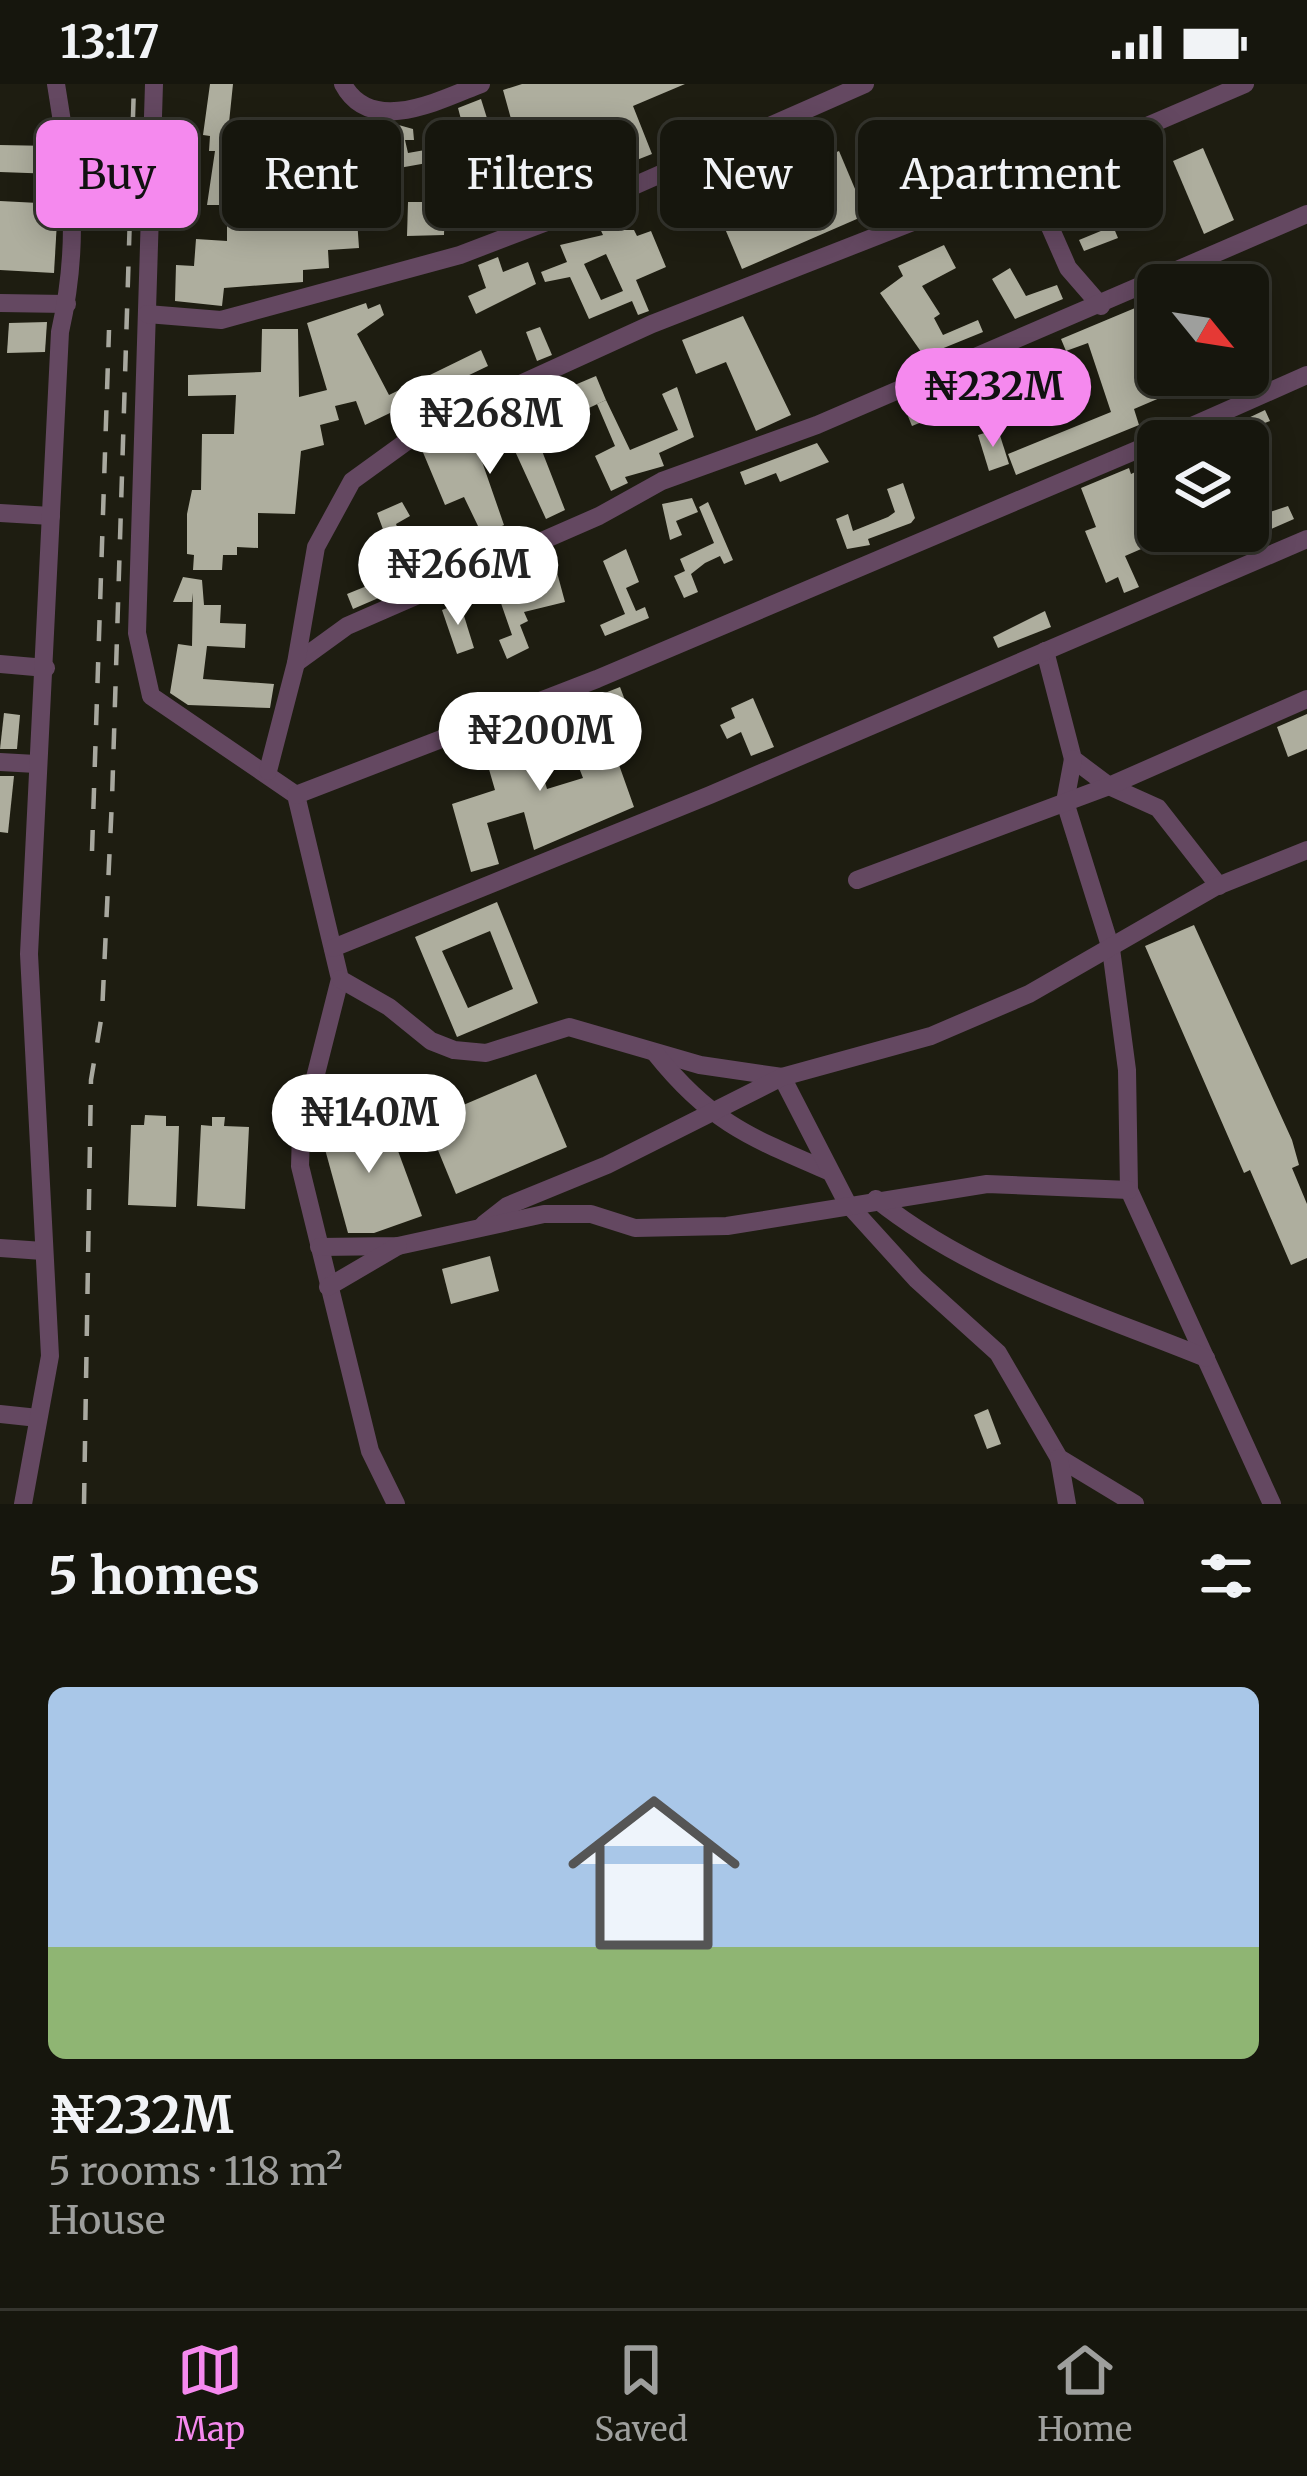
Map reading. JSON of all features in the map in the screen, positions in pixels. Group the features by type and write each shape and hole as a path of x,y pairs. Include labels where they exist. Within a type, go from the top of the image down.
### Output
{"street":[{"path":"23,1504 50,1356 29,954 60,332 74,267 73,188 56,84"},
{"path":"154,84 136,633 142,669 151,696 268,771 296,795 340,979 301,1133 300,1166 370,1451 396,1504"},
{"path":"343,84 365,104 398,113 482,84"},
{"path":"147,314 221,320 460,255 586,207 865,84"},
{"path":"1162,120 1246,84"},
{"path":"296,663 347,626 599,516 662,481 817,425 1307,214"},
{"path":"268,771 296,663 316,547 352,481 428,427 652,324 898,228"},
{"path":"1050,228 1068,268 1101,306"},
{"path":"0,303 67,304"},
{"path":"1205,420 1307,375"},
{"path":"296,795 597,679 1137,450"},
{"path":"0,513 51,517"},
{"path":"333,947 1307,539"},
{"path":"1045,651 1073,759 1065,802 1111,949 1127,1070 1129,1190 1272,1504"},
{"path":"0,664 46,668"},
{"path":"857,880 1109,786 1307,699"},
{"path":"1073,759 1109,786 1157,808 1219,886"},
{"path":"0,762 36,764"},
{"path":"484,1224 507,1206 607,1165 782,1077 931,1036 1029,994 1219,886 1307,850"},
{"path":"340,979 389,1007 431,1041 454,1049 486,1054 568,1027 655,1053 782,1077"},
{"path":"655,1053 729,1128 828,1171"},
{"path":"782,1077 847,1203 916,1279 998,1353 1059,1458 1067,1504"},
{"path":"319,1246 398,1246 484,1224 576,1212 635,1228 727,1226 987,1184 1129,1190"},
{"path":"876,1199 926,1239 974,1264 1206,1358"},
{"path":"328,1287 398,1246"},
{"path":"0,1248 43,1250"},
{"path":"0,1414 38,1418"},
{"path":"1059,1458 1135,1504"}],"building":[{"path":"210,84 233,84 229,120 222,120 222,205 207,205 215,151 209,151 210,136 203,135"},
{"path":"522,84 685,84 633,106 652,154 636,160 636,120 511,120 503,90"},
{"path":"481,99 488,120 461,120 458,108"},
{"path":"401,126 413,129 414,140 405,140 408,153 425,150 425,163 401,168"},
{"path":"0,145 36,146 36,173 0,172"},
{"path":"1203,148 1234,220 1204,234 1173,161"},
{"path":"839,151 858,196 858,218 742,269 725,228 834,228 834,153"},
{"path":"0,201 36,203 36,228 57,228 54,273 0,270"},
{"path":"408,202 425,202 425,228 444,228 444,235 407,236"},
{"path":"227,228 358,228 359,248 328,250 329,268 303,270 303,282 224,288 222,306 175,301 176,265 194,266 196,239 227,241"},
{"path":"600,228 634,230 637,236 651,231 666,267 636,280 649,311 638,315 632,301 589,319 570,277 545,282 541,272 567,262 560,245 603,235","holes":["606,254 623,291 601,300 584,264"]},
{"path":"1108,228 1114,228 1118,238 1084,251 1079,240"},
{"path":"944,245 956,268 922,286 940,314 934,318 943,335 978,320 983,332 924,356 880,293 903,276 898,266"},
{"path":"498,257 503,272 528,262 536,284 476,314 468,296 486,288 478,265"},
{"path":"1010,268 1026,296 1057,285 1063,299 1015,319 992,279"},
{"path":"366,303 368,309 380,304 384,315 357,334 389,395 481,350 488,366 365,425 356,401 335,406 339,420 320,425 324,445 301,451 295,514 258,513 258,548 237,547 237,555 223,555 222,570 193,570 194,555 187,554 187,514 192,490 201,490 202,434 234,434 236,395 188,396 188,375 261,372 262,329 298,329 299,397 327,390 307,323"},
{"path":"1137,307 1137,396 1162,397 1134,409 1137,426 1016,475 1008,454 1111,412 1088,343 1066,351 1061,339"},
{"path":"743,316 791,415 756,431 726,362 696,374 682,340"},
{"path":"47,322 45,352 7,353 9,323"},
{"path":"540,327 552,355 537,361 526,332"},
{"path":"1016,357 1020,368 961,395 956,383"},
{"path":"596,376 606,400 563,420 551,395"},
{"path":"677,387 694,437 659,453 664,466 625,477 628,483 611,491 595,456 615,446 597,404 606,400 630,450 678,430 662,394"},
{"path":"926,395 934,417 912,426 903,404"},
{"path":"1265,410 1270,421 1269,420 1244,420"},
{"path":"528,415 565,510 546,519 509,438 478,450 504,525 484,534 489,549 466,559 456,537 478,526 464,497 445,505 422,450"},
{"path":"998,429 1009,464 989,471 978,435"},
{"path":"817,443 829,462 780,482 776,473 745,485 740,472"},
{"path":"1129,468 1131,474 1137,471 1137,551 1125,556 1139,587 1124,593 1118,577 1106,583 1085,531 1096,527 1081,488"},
{"path":"903,483 915,518 911,523 868,539 870,545 847,549 836,519 848,514 853,531 888,517 895,512 887,489"},
{"path":"692,498 698,512 676,521 682,535 670,540 662,504"},
{"path":"402,502 410,516 396,524 412,566 426,559 434,574 353,609 347,594 399,573 377,513"},
{"path":"708,502 733,560 724,564 720,556 705,563 691,574 698,592 684,598 674,576 685,571 680,559 714,543 699,507"},
{"path":"1288,506 1294,519 1269,530 1269,510"},
{"path":"626,549 639,582 626,588 636,611 645,607 649,618 605,636 600,625 625,614 603,561"},
{"path":"547,561 550,568 555,565 565,602 524,612 528,621 520,625 529,648 507,659 499,640 512,635 495,586"},
{"path":"183,577 202,580 204,605 221,605 220,623 246,624 245,648 207,646 203,679 274,684 270,708 188,705 170,693 178,644 192,646 193,593 192,602 173,602"},
{"path":"460,603 474,648 457,654 442,610"},
{"path":"1045,611 1051,627 998,648 993,637"},
{"path":"620,687 626,703 583,721 577,704"},
{"path":"753,698 774,747 751,756 741,732 727,739 720,725 735,718 731,708"},
{"path":"4,713 20,715 17,749 0,749"},
{"path":"1307,714 1307,749 1288,757 1277,727"},
{"path":"580,720 594,756 613,748 634,807 534,850 524,812 487,823 499,864 471,872 452,804 495,790 484,752 491,750 487,736 528,725 547,789 583,778 563,726"},
{"path":"0,776 14,776 8,833 0,832"},
{"path":"497,902 538,1003 457,1037 415,937","holes":["490,931 513,989 468,1008 442,951"]},
{"path":"1194,925 1292,1140 1299,1165 1292,1168 1307,1204 1307,1258 1291,1265 1250,1170 1244,1173 1145,946"},
{"path":"536,1074 567,1147 456,1194 426,1121"},
{"path":"384,1113 422,1216 374,1233 348,1233 320,1131"},
{"path":"145,1115 166,1116 166,1126 179,1126 176,1207 128,1205 131,1125 144,1125"},
{"path":"212,1117 225,1117 224,1126 249,1127 245,1209 197,1206 201,1125 212,1126"},
{"path":"490,1256 499,1291 451,1304 442,1269"},
{"path":"988,1409 1001,1444 987,1449 974,1415"}],"railway":[{"path":"84,1504 91,1080 102,1014 112,800 134,84"},
{"path":"92,851 109,330"}]}
